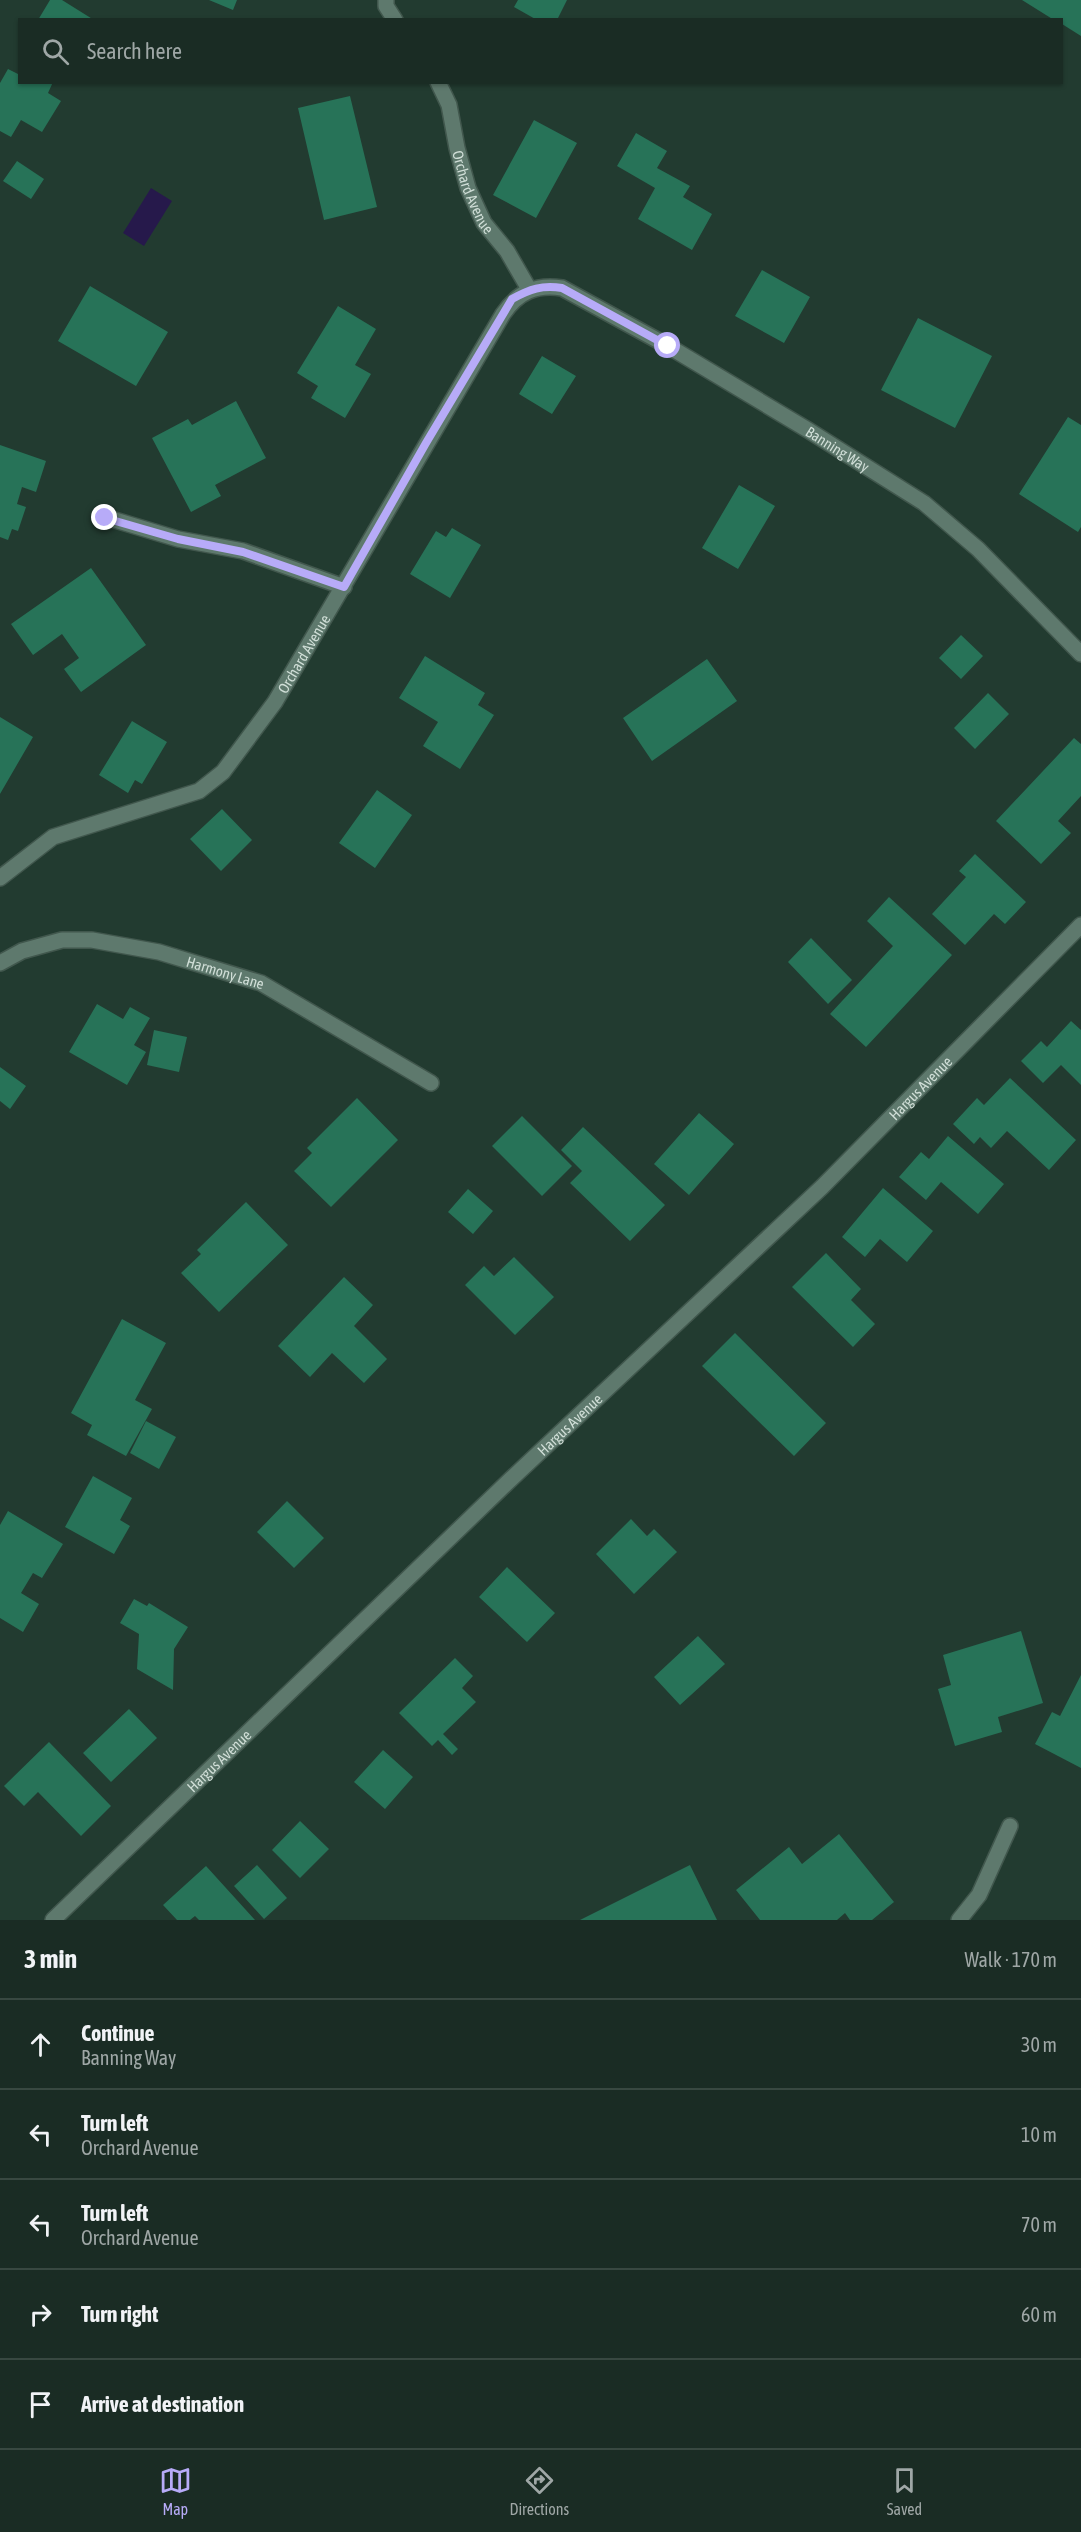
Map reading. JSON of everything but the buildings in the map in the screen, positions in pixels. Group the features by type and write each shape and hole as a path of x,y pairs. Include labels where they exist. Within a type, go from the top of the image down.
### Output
{"street":[{"path":"386,0 386,6 393,18"},
{"name":"Orchard Avenue","path":"0,878 53,837 199,791 223,772 274,702 344,587 502,314 512,299 529,290 507,251 484,223 468,188 449,105 439,84"},
{"name":"Banning Way","path":"529,290 545,285 562,288 688,358 924,503 978,549 1081,654"},
{"path":"105,518 178,539 243,552 344,587"},
{"name":"Hargus Avenue","path":"53,1920 511,1479 822,1187 1081,925"},
{"name":"Harmony Lane","path":"0,963 22,951 62,939 92,940 159,952 261,983 431,1083"},
{"path":"960,1920 979,1895 1010,1826"}],"shaded area":[{"path":"151,188 172,201 144,246 123,233"}],"route":[{"path":"105,518 178,539 243,552 344,587 512,299 545,285 562,288 668,346"}]}
